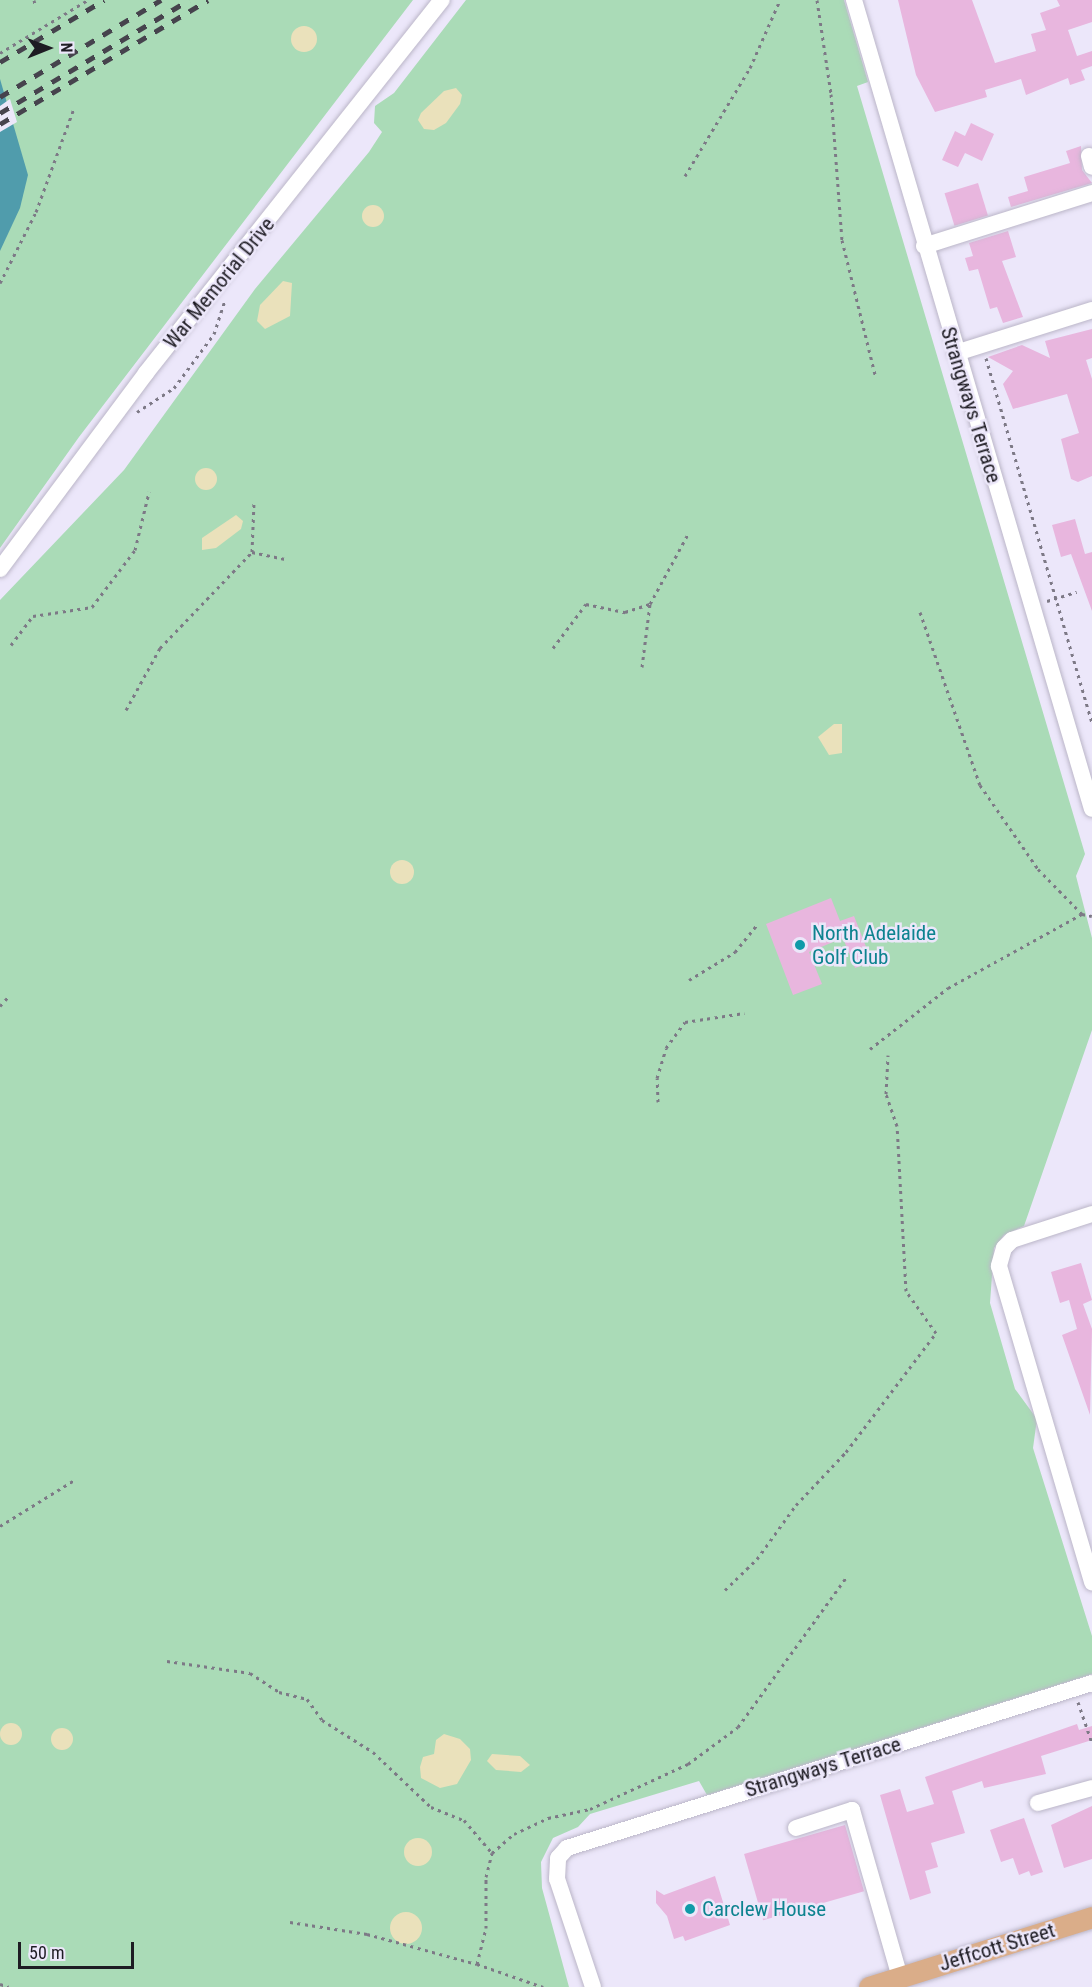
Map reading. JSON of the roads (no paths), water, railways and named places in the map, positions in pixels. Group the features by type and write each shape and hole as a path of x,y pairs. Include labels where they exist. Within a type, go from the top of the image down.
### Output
{"main road":[{"name":"Jeffcott Street","path":"869,1987 1092,1917"}],"street":[{"name":"War Memorial Drive","path":"0,569 139,381 442,0"},
{"name":"Strangways Terrace","path":"854,0 924,246 1092,809"},
{"path":"924,246 1092,193"},
{"path":"956,353 1092,310"},
{"path":"1092,1214 1012,1240 1004,1248 999,1266 1092,1583"},
{"name":"Strangways Terrace","path":"593,1987 557,1879 558,1858 579,1843 1092,1683"},
{"path":"1038,1803 1092,1788"},
{"path":"796,1828 852,1810 900,1977"}],"water":[{"path":"0,79 28,175 20,208 0,251"}],"railway":[{"path":"0,62 104,0"},
{"path":"0,97 161,0"},
{"path":"0,113 189,0"},
{"path":"0,124 208,0"}],"place":[{"name":"North Adelaide Golf Club","path":"800,945"},
{"name":"Carclew House","path":"690,1909"}]}
